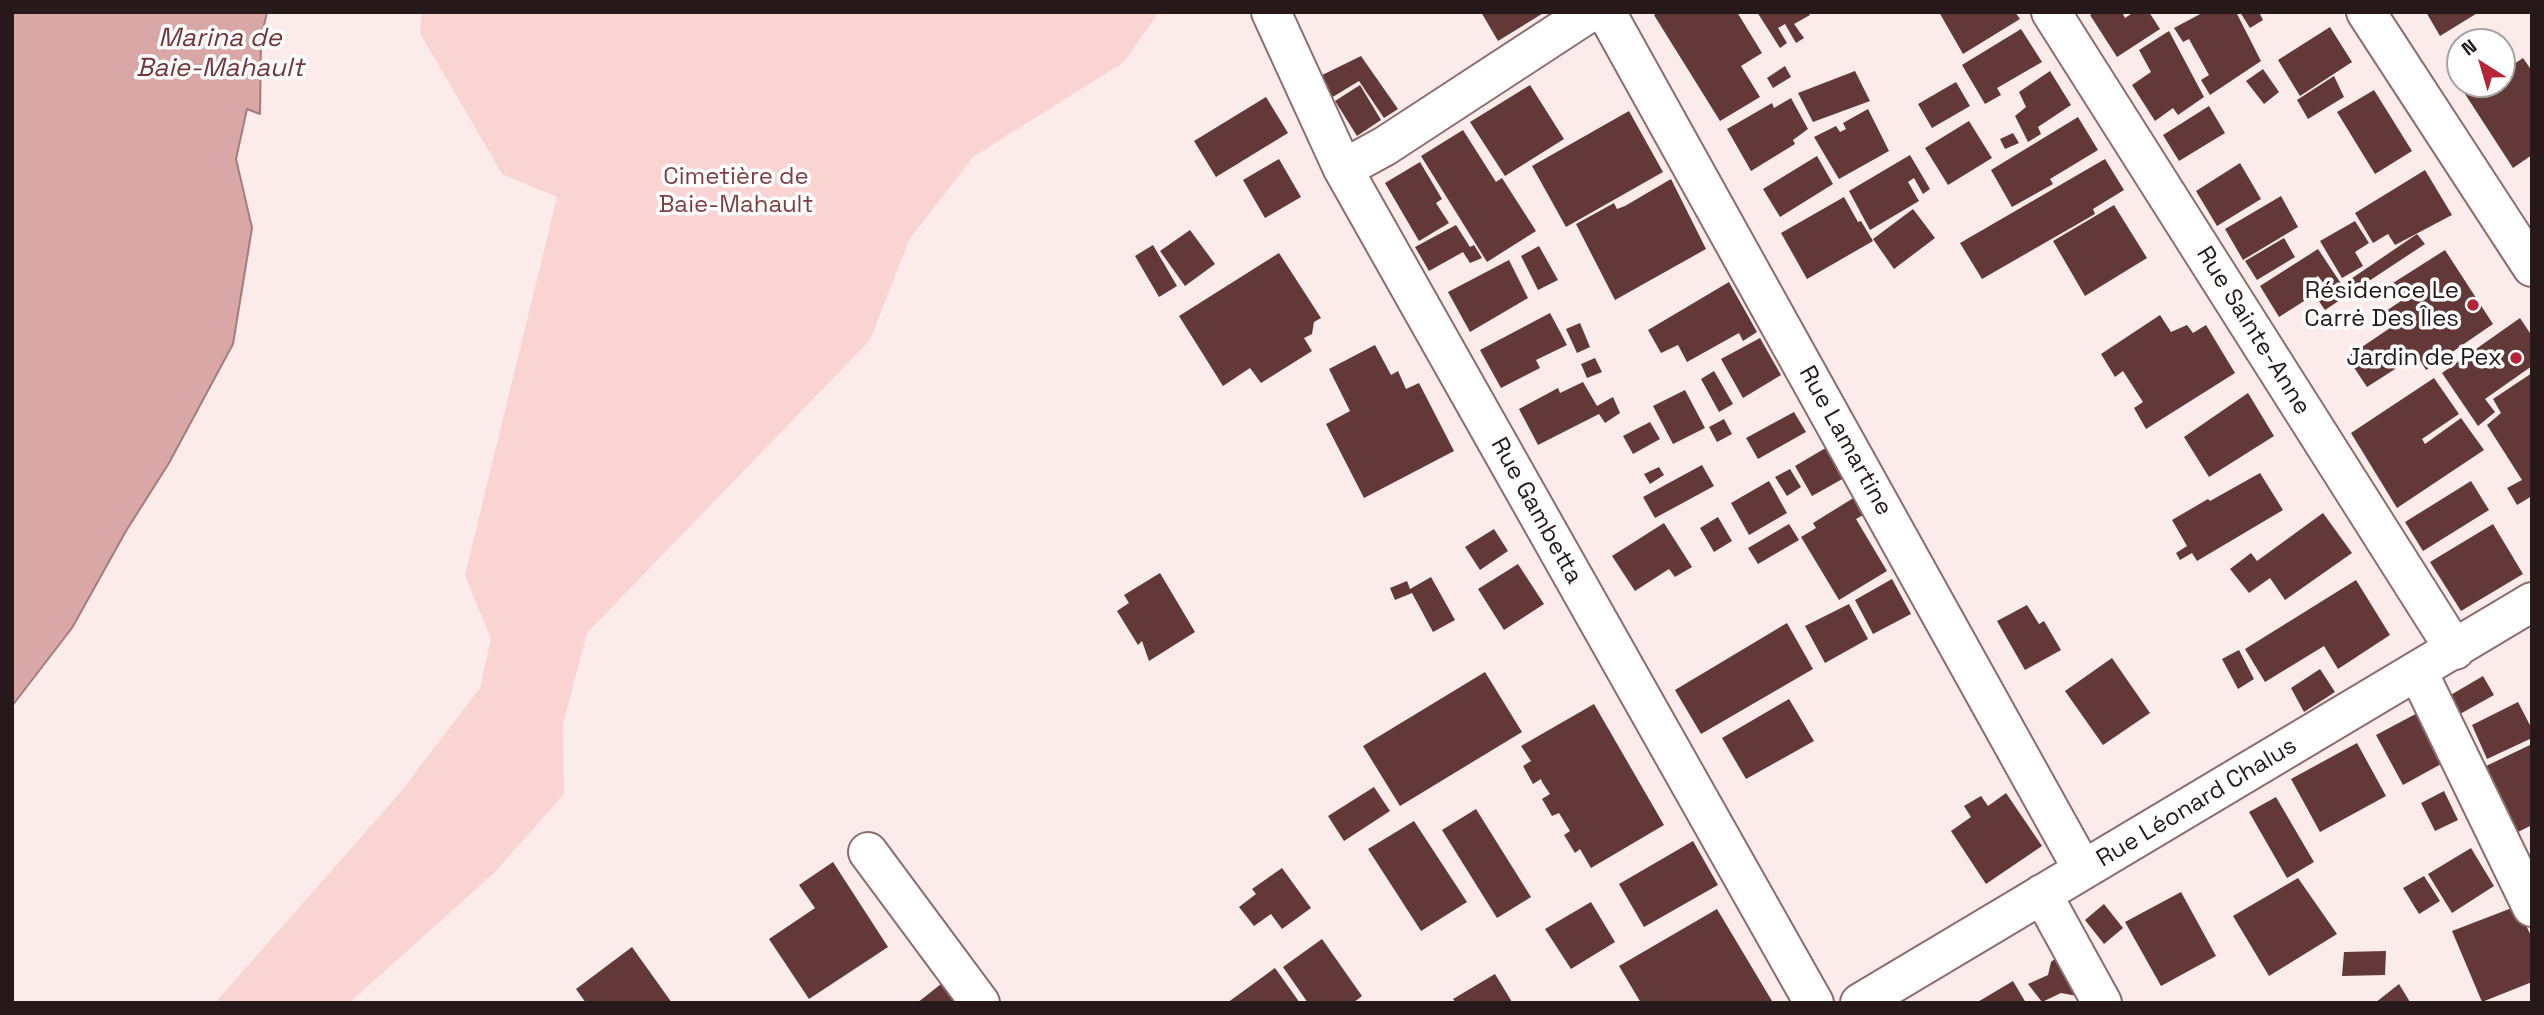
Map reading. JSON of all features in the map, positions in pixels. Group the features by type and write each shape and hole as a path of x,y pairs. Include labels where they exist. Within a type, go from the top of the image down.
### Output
{"street":[{"name":"Rue Gambetta","path":"1270,12 1343,169 1814,1003"},
{"path":"1343,169 1385,146 1590,12"},
{"name":"Rue Lamartine","path":"1606,12 2084,870"},
{"name":"Rue Sainte-Anne","path":"2051,12 2455,650"},
{"path":"2366,12 2532,267"},
{"name":"Rue Léonard Chalus","path":"1860,1003 2532,602"},
{"path":"2418,672 2532,907"},
{"path":"868,852 980,1003"},
{"path":"2042,894 2102,1003"}],"green space":[{"name":"Cimetière de Baie-Mahault","path":"422,12 1159,12 1124,62 973,157 909,240 870,340 587,633 563,724 564,794 494,873 349,1003 215,1003 399,794 480,688 491,639 465,575 557,197 502,174 420,33"}],"water":[{"name":"Marina de Baie-Mahault","path":"12,12 267,12 261,39 260,114 247,109 236,159 252,228 233,344 169,463 126,531 72,628 12,706"}],"building":[{"path":"1481,12 1545,12 1498,41"},
{"path":"1658,12 1737,12 1762,53 1741,66 1760,97 1720,121 1654,15"},
{"path":"1757,12 1808,12 1810,15 1794,24 1804,38 1796,43 1785,24 1778,28 1787,43 1780,48"},
{"path":"1939,12 2015,12 2020,19 1963,54"},
{"path":"2095,12 2122,12 2125,18 2134,12 2149,12 2160,29 2117,57 2090,15"},
{"path":"2204,12 2236,12 2261,61 2210,95 2201,80 2209,75 2189,39 2183,42 2174,28"},
{"path":"2240,12 2259,12 2263,20 2250,28"},
{"path":"2426,12 2479,12 2453,28 2446,28 2446,32 2440,36"},
{"path":"2330,27 2352,62 2300,96 2278,60"},
{"path":"2021,29 2042,62 1997,88 2001,95 1985,104 1962,65"},
{"path":"2169,31 2204,97 2178,115 2173,108 2155,121 2132,85 2151,72 2139,50"},
{"path":"1361,56 1398,109 1384,118 1359,81 1326,101 1312,80"},
{"path":"2523,58 2532,71 2532,155 2513,168 2468,98 2516,98 2516,63"},
{"path":"1785,66 1791,77 1773,88 1767,78"},
{"path":"2263,69 2279,92 2264,104 2246,81"},
{"path":"1855,71 1870,101 1813,122 1798,93"},
{"path":"2050,71 2071,105 2038,127 2041,134 2028,142 2015,116 2026,107 2019,92"},
{"path":"2334,76 2344,97 2308,119 2297,100"},
{"path":"1956,82 1970,106 1932,128 1918,104"},
{"path":"1360,85 1381,120 1357,136 1335,101"},
{"path":"1530,85 1564,139 1505,176 1470,122"},
{"path":"2374,90 2412,151 2375,174 2337,112"},
{"path":"1266,97 1288,133 1216,177 1194,141"},
{"path":"1791,98 1808,129 1793,140 1795,144 1751,171 1727,129 1772,103 1774,108"},
{"path":"2209,106 2225,133 2179,161 2163,135"},
{"path":"1868,109 1889,151 1839,179 1814,137 1836,126 1840,132 1846,129 1843,123"},
{"path":"1629,111 1663,172 1566,227 1532,166"},
{"path":"2078,117 2098,150 2050,179 2053,184 2012,207 1991,170"},
{"path":"1969,121 1992,158 1948,185 1925,148"},
{"path":"1463,130 1496,182 1502,178 1536,231 1487,262 1421,156"},
{"path":"2013,133 2019,143 2005,149 2000,139"},
{"path":"1910,155 1930,189 1923,194 1914,178 1908,182 1919,201 1870,230 1849,191"},
{"path":"1817,156 1833,184 1780,217 1763,189"},
{"path":"1279,159 1301,197 1265,218 1243,180"},
{"path":"2105,159 2124,190 2093,209 2095,214 1982,279 1960,243"},
{"path":"1420,162 1442,199 1436,203 1449,223 1419,241 1385,183"},
{"path":"2240,163 2261,199 2217,226 2196,191"},
{"path":"2425,170 2452,215 2395,245 2388,234 2373,243 2355,213"},
{"path":"1671,179 1706,249 1615,300 1576,224 1614,203 1617,209 1625,206"},
{"path":"2281,196 2298,227 2243,260 2225,229"},
{"path":"1844,197 1873,241 1807,279 1781,233"},
{"path":"2114,205 2147,258 2085,296 2053,241"},
{"path":"1913,209 1935,238 1894,269 1873,239"},
{"path":"2355,221 2369,243 2355,252 2363,266 2342,278 2320,241"},
{"path":"1456,225 1470,247 1474,245 1482,258 1470,263 1463,252 1429,271 1415,247"},
{"path":"1190,230 1215,264 1185,286 1160,251"},
{"path":"2417,234 2425,244 2325,310 2318,300 2330,292 2318,276 2305,284 2312,296 2279,317 2260,286 2318,249 2342,285"},
{"path":"2284,238 2295,257 2257,280 2245,261"},
{"path":"1153,245 1177,286 1159,297 1135,256"},
{"path":"1539,246 1558,280 1538,290 1521,256"},
{"path":"2445,250 2493,324 2426,370 2417,355 2367,387 2347,357 2396,324 2386,311 2404,299 2393,283"},
{"path":"1279,253 1321,318 1314,322 1312,334 1304,338 1312,351 1261,383 1250,368 1223,386 1179,316"},
{"path":"1509,260 1528,298 1470,332 1448,292"},
{"path":"1729,282 1757,332 1743,341 1739,333 1687,362 1678,345 1661,353 1648,330"},
{"path":"1550,313 1567,345 1536,360 1540,368 1501,388 1480,350"},
{"path":"2160,315 2171,332 2187,325 2193,333 2206,325 2235,373 2146,429 2134,408 2143,402 2123,371 2115,377 2101,354"},
{"path":"2520,318 2532,336 2532,366 2485,399 2495,412 2478,426 2442,373"},
{"path":"1580,323 1590,347 1577,353 1566,329"},
{"path":"1760,338 1781,375 1743,398 1721,359"},
{"path":"1375,345 1391,375 1398,371 1406,389 1419,383 1454,451 1364,498 1326,424 1350,411 1329,369"},
{"path":"1595,358 1602,372 1587,378 1581,364"},
{"path":"1714,371 1733,404 1719,412 1701,379"},
{"path":"2532,373 2532,496 2517,505 2507,488 2522,480 2487,425 2501,413 2493,399"},
{"path":"2434,378 2459,414 2422,439 2425,444 2461,418 2484,450 2397,508 2351,433"},
{"path":"1583,382 1597,406 1613,397 1620,413 1605,423 1599,414 1538,445 1519,409 1558,388 1560,393"},
{"path":"1685,390 1705,428 1673,444 1653,406"},
{"path":"2248,393 2274,436 2209,477 2184,437"},
{"path":"1794,412 1806,432 1758,459 1746,438"},
{"path":"1724,419 1732,434 1717,442 1709,427"},
{"path":"1650,422 1660,439 1633,454 1623,436"},
{"path":"1829,446 1846,477 1812,496 1795,466"},
{"path":"1702,465 1714,486 1655,518 1643,497"},
{"path":"1659,467 1664,475 1650,484 1644,474"},
{"path":"1790,469 1801,487 1787,496 1775,477"},
{"path":"2260,473 2283,510 2197,561 2192,553 2180,560 2176,553 2187,546 2172,520"},
{"path":"1769,481 1787,513 1749,535 1731,503"},
{"path":"2471,481 2489,510 2423,551 2405,522"},
{"path":"1855,497 1865,514 1856,519 1887,571 1839,600 1801,537 1816,528 1813,523"},
{"path":"2323,513 2352,553 2285,600 2270,578 2249,593 2230,569 2251,553 2257,561"},
{"path":"1718,517 1732,541 1714,552 1700,528"},
{"path":"1664,523 1692,567 1675,577 1669,569 1635,591 1612,556"},
{"path":"1789,524 1799,540 1758,564 1748,548"},
{"path":"2493,524 2523,574 2461,611 2430,562"},
{"path":"1494,529 1508,551 1480,570 1465,547"},
{"path":"1518,564 1544,604 1504,630 1478,589"},
{"path":"1160,573 1195,632 1149,661 1142,641 1138,645 1117,611 1129,603 1124,595"},
{"path":"1431,577 1455,620 1433,632 1412,593 1395,600 1390,588 1407,581 1410,589"},
{"path":"1892,579 1911,614 1873,634 1855,600"},
{"path":"2356,580 2390,635 2338,669 2324,646 2265,682 2245,649"},
{"path":"1849,604 1868,639 1825,663 1805,626"},
{"path":"2027,605 2039,624 2044,621 2061,650 2025,670 1997,621"},
{"path":"1787,623 1813,669 1701,734 1675,690"},
{"path":"2239,650 2254,679 2238,689 2222,659"},
{"path":"2112,658 2150,713 2103,745 2065,691"},
{"path":"2320,669 2335,692 2304,712 2291,688"},
{"path":"1485,672 1522,732 1400,806 1363,746"},
{"path":"2483,676 2494,695 2460,714 2449,696"},
{"path":"1789,699 1814,741 1746,779 1722,738"},
{"path":"2518,702 2532,729 2532,738 2487,759 2472,725"},
{"path":"1594,704 1664,825 1591,868 1580,849 1575,853 1564,835 1570,831 1559,813 1552,816 1542,799 1550,794 1541,779 1533,784 1523,766 1531,761 1521,746"},
{"path":"2425,709 2452,758 2403,785 2376,735"},
{"path":"2357,743 2386,796 2320,832 2291,779"},
{"path":"2532,744 2532,825 2514,834 2484,767"},
{"path":"1374,787 1390,811 1344,841 1328,816"},
{"path":"2444,791 2458,820 2435,831 2421,803"},
{"path":"2006,793 2042,846 1986,884 1951,831 1971,817 1964,806 1981,796 1988,806"},
{"path":"2276,797 2314,862 2287,878 2249,812"},
{"path":"1476,809 1531,897 1497,918 1442,830"},
{"path":"1414,821 1467,902 1421,931 1368,849"},
{"path":"1693,841 1718,885 1644,927 1619,884"},
{"path":"2471,848 2494,886 2452,913 2428,874"},
{"path":"833,862 888,947 809,999 769,939 815,908 799,885"},
{"path":"1282,868 1311,908 1282,929 1271,914 1254,926 1239,907 1256,894 1252,889"},
{"path":"2424,876 2440,901 2419,914 2403,888"},
{"path":"2298,878 2337,934 2269,976 2233,916"},
{"path":"2181,892 2216,956 2161,986 2125,922"},
{"path":"1591,902 1615,942 1571,969 1545,929"},
{"path":"2104,904 2123,928 2104,944 2085,920"},
{"path":"2517,906 2532,938 2532,982 2482,1002 2452,931"},
{"path":"1717,909 1772,1001 1641,1003 1619,966"},
{"path":"1322,939 1362,996 1353,1003 1308,1003 1283,967"},
{"path":"632,947 672,1003 586,1003 576,989"},
{"path":"2065,951 2077,996 2061,993 2042,1002 2028,984 2048,975 2051,962"},
{"path":"2386,951 2385,975 2342,976 2344,952"},
{"path":"1275,968 1300,1003 1227,1003"},
{"path":"1495,974 1512,1002 1456,1003 1453,999"},
{"path":"2013,981 2026,1003 1976,1003"},
{"path":"941,984 956,1003 917,1003"},
{"path":"2399,984 2410,1002 2375,1003"}],"place":[{"name":"Résidence Le Carrė Des Îles","path":"2473,305"},
{"name":"Jardin de Pex","path":"2516,358"}]}
